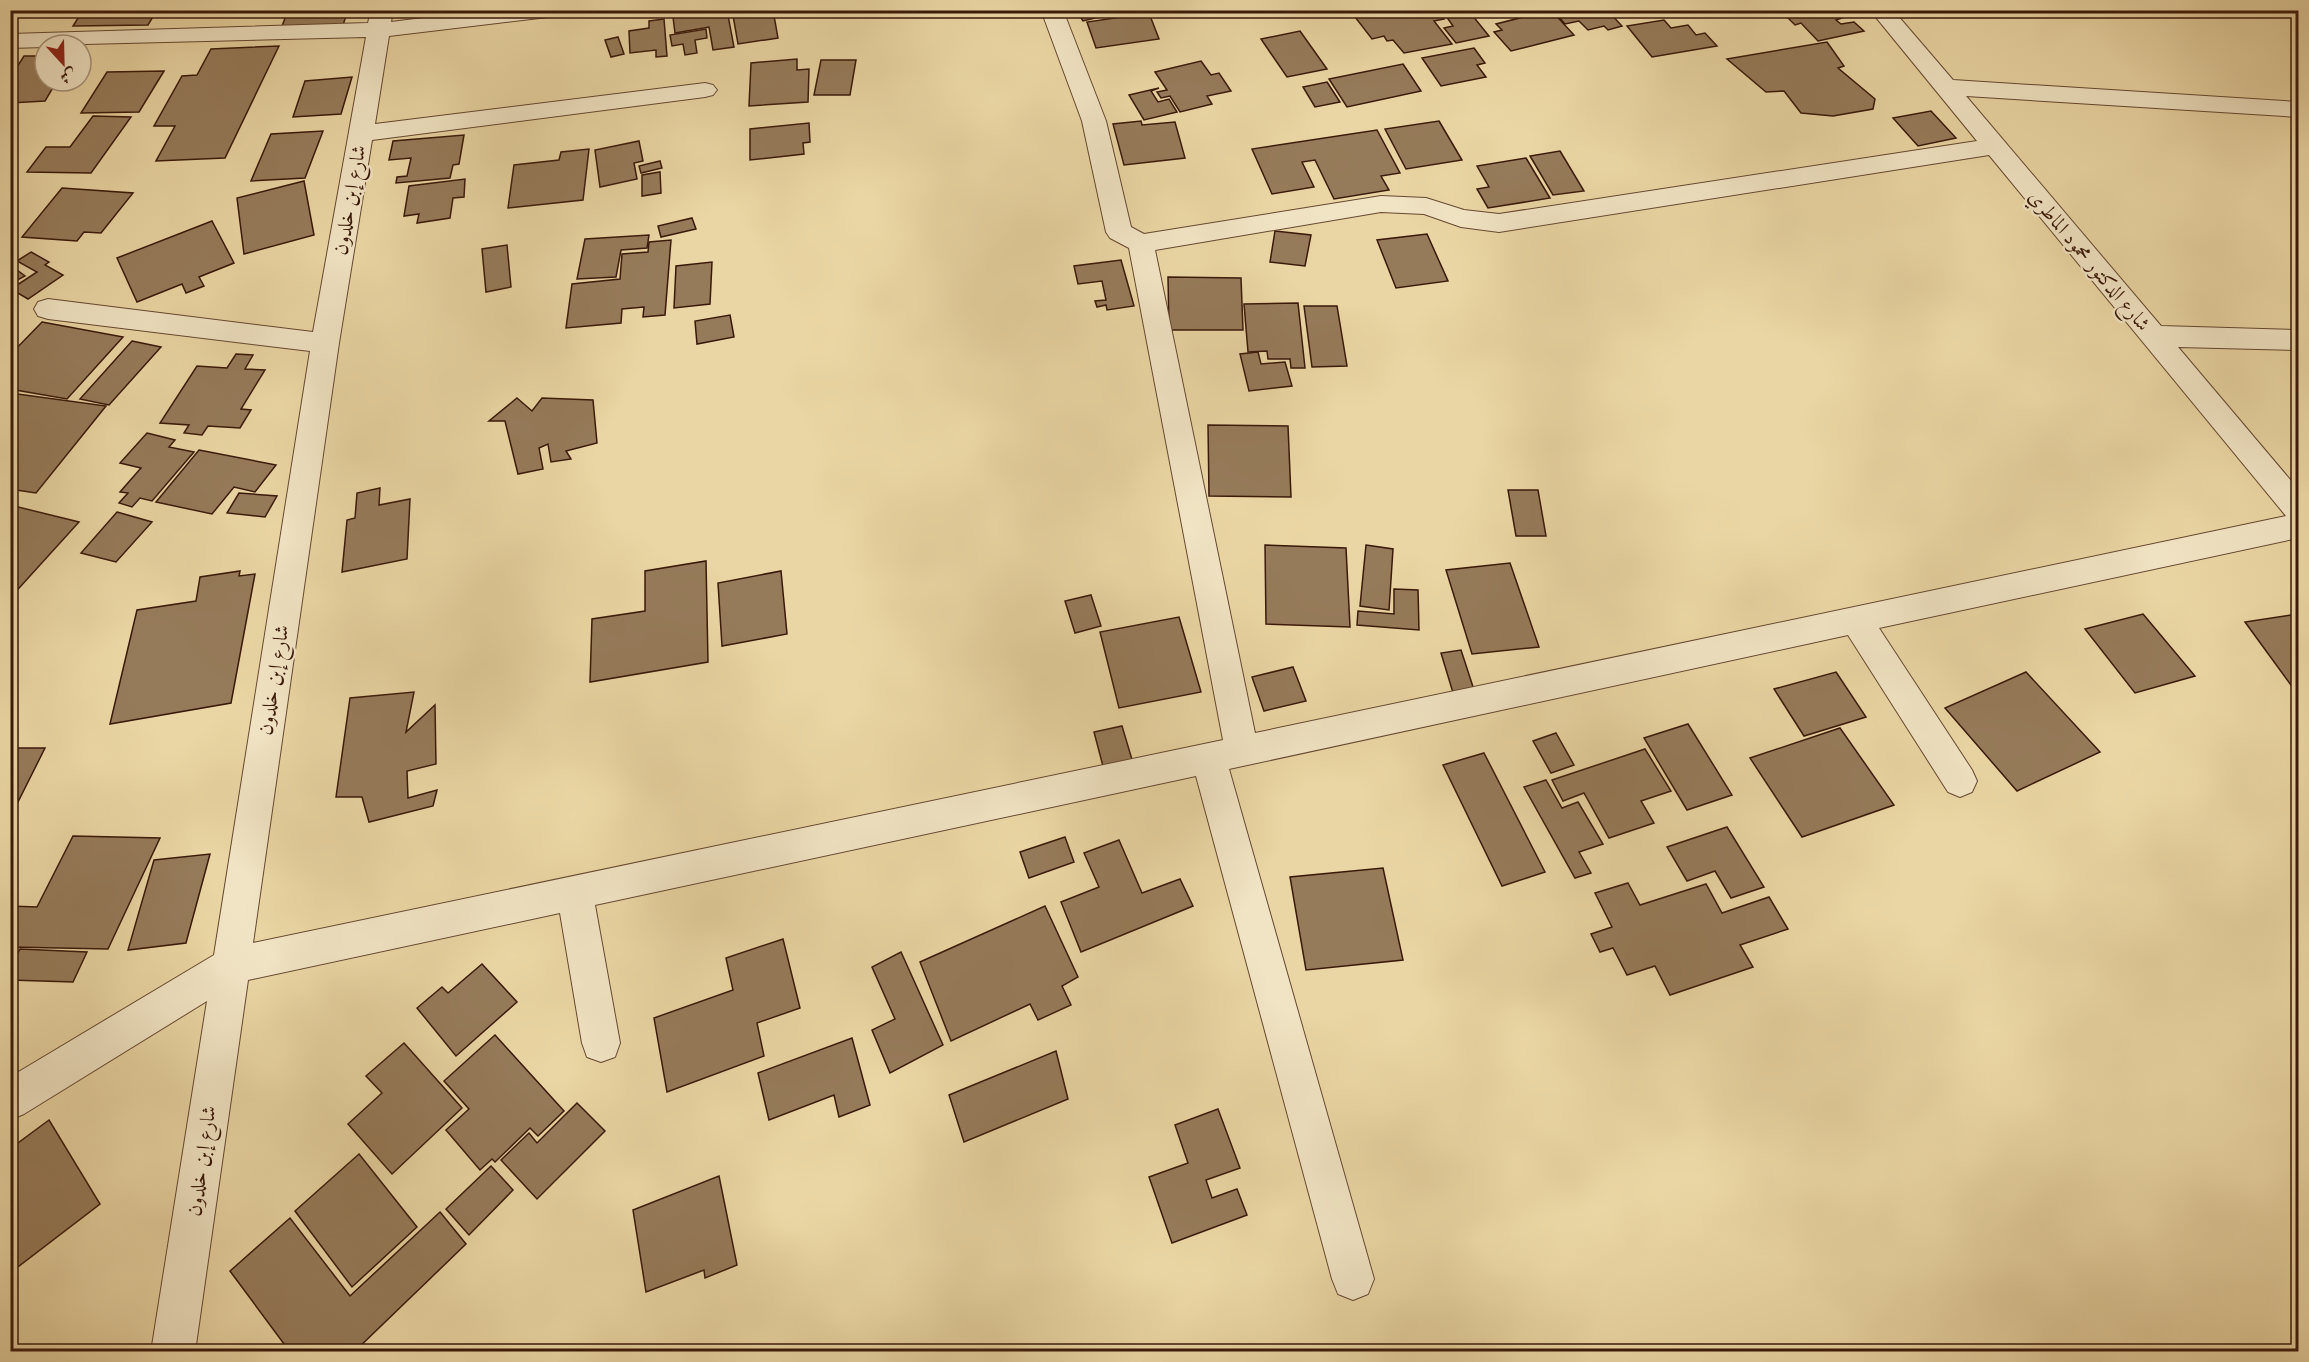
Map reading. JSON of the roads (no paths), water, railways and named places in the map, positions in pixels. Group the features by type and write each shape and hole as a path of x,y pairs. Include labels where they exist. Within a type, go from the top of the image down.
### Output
{"street":[{"path":"10,41 548,10"},
{"path":"1052,10 1094,121 1119,232 1141,243 1381,204 1426,206 1461,218 1499,223 1995,146"},
{"name":"شارع الدكتور محمود الماطري","path":"1881,10 2298,509"},
{"name":"شارع إبن خلدون","path":"173,1352 325,343 380,20"},
{"path":"1944,87 2298,109"},
{"path":"360,134 705,90"},
{"path":"1141,243 1226,755 1353,1279"},
{"path":"48,309 325,343"},
{"path":"2154,336 2298,340"},
{"path":"10,1100 230,966 2298,526"},
{"path":"1856,620 1960,781"},
{"path":"575,893 601,1043"}]}
